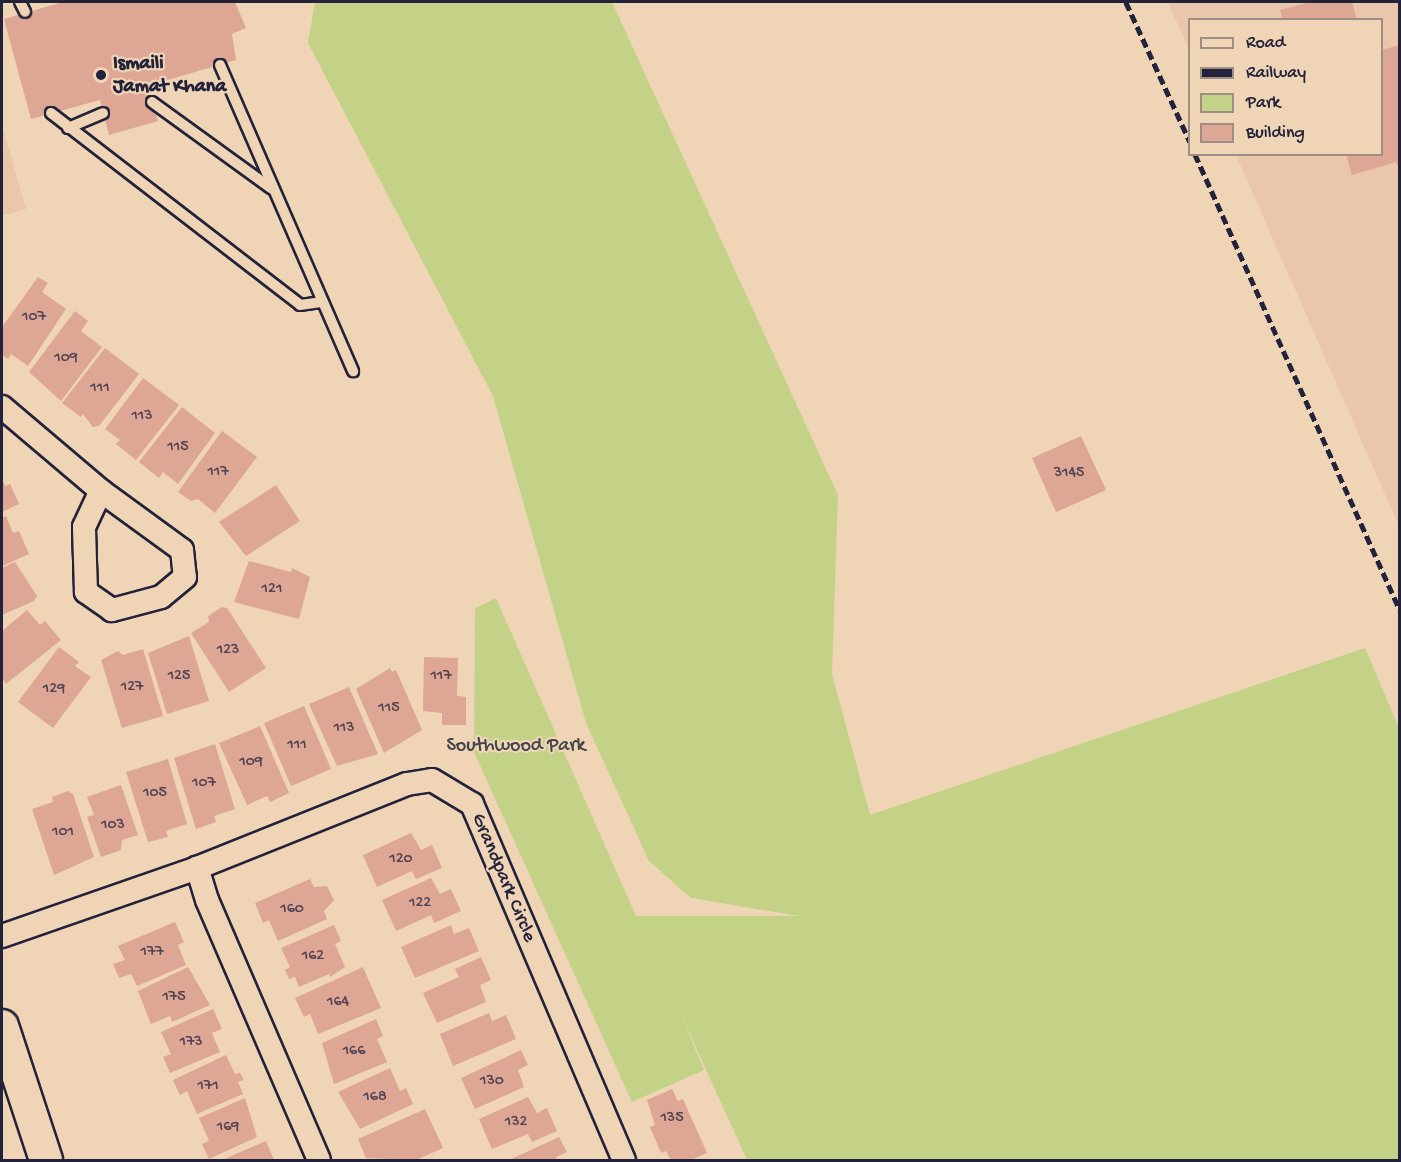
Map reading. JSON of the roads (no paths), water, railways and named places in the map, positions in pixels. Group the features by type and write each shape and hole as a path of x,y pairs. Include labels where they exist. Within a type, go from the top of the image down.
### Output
{"street":[{"path":"2,407 101,491 182,550 185,577 161,597 112,610 86,592 84,527 101,491"},
{"name":"Grandpark Circle","path":"2,936 197,868 407,784 432,780 451,789 472,804 624,1161"},
{"path":"197,868 207,900 319,1161"},
{"path":"2,1026 46,1161"}],"lane":[{"path":"20,2 25,12"},
{"path":"220,65 271,188 353,371"},
{"path":"153,102 271,188"},
{"path":"51,113 300,304 321,302"},
{"path":"68,128 103,113"}],"railway":[{"path":"1126,2 1188,138"},
{"path":"1196,156 1400,610"}],"place":[{"name":"Ismaili Jamat Khana","path":"101,75"}],"park label":[{"name":"Southwood Park","path":"516,746"}]}
